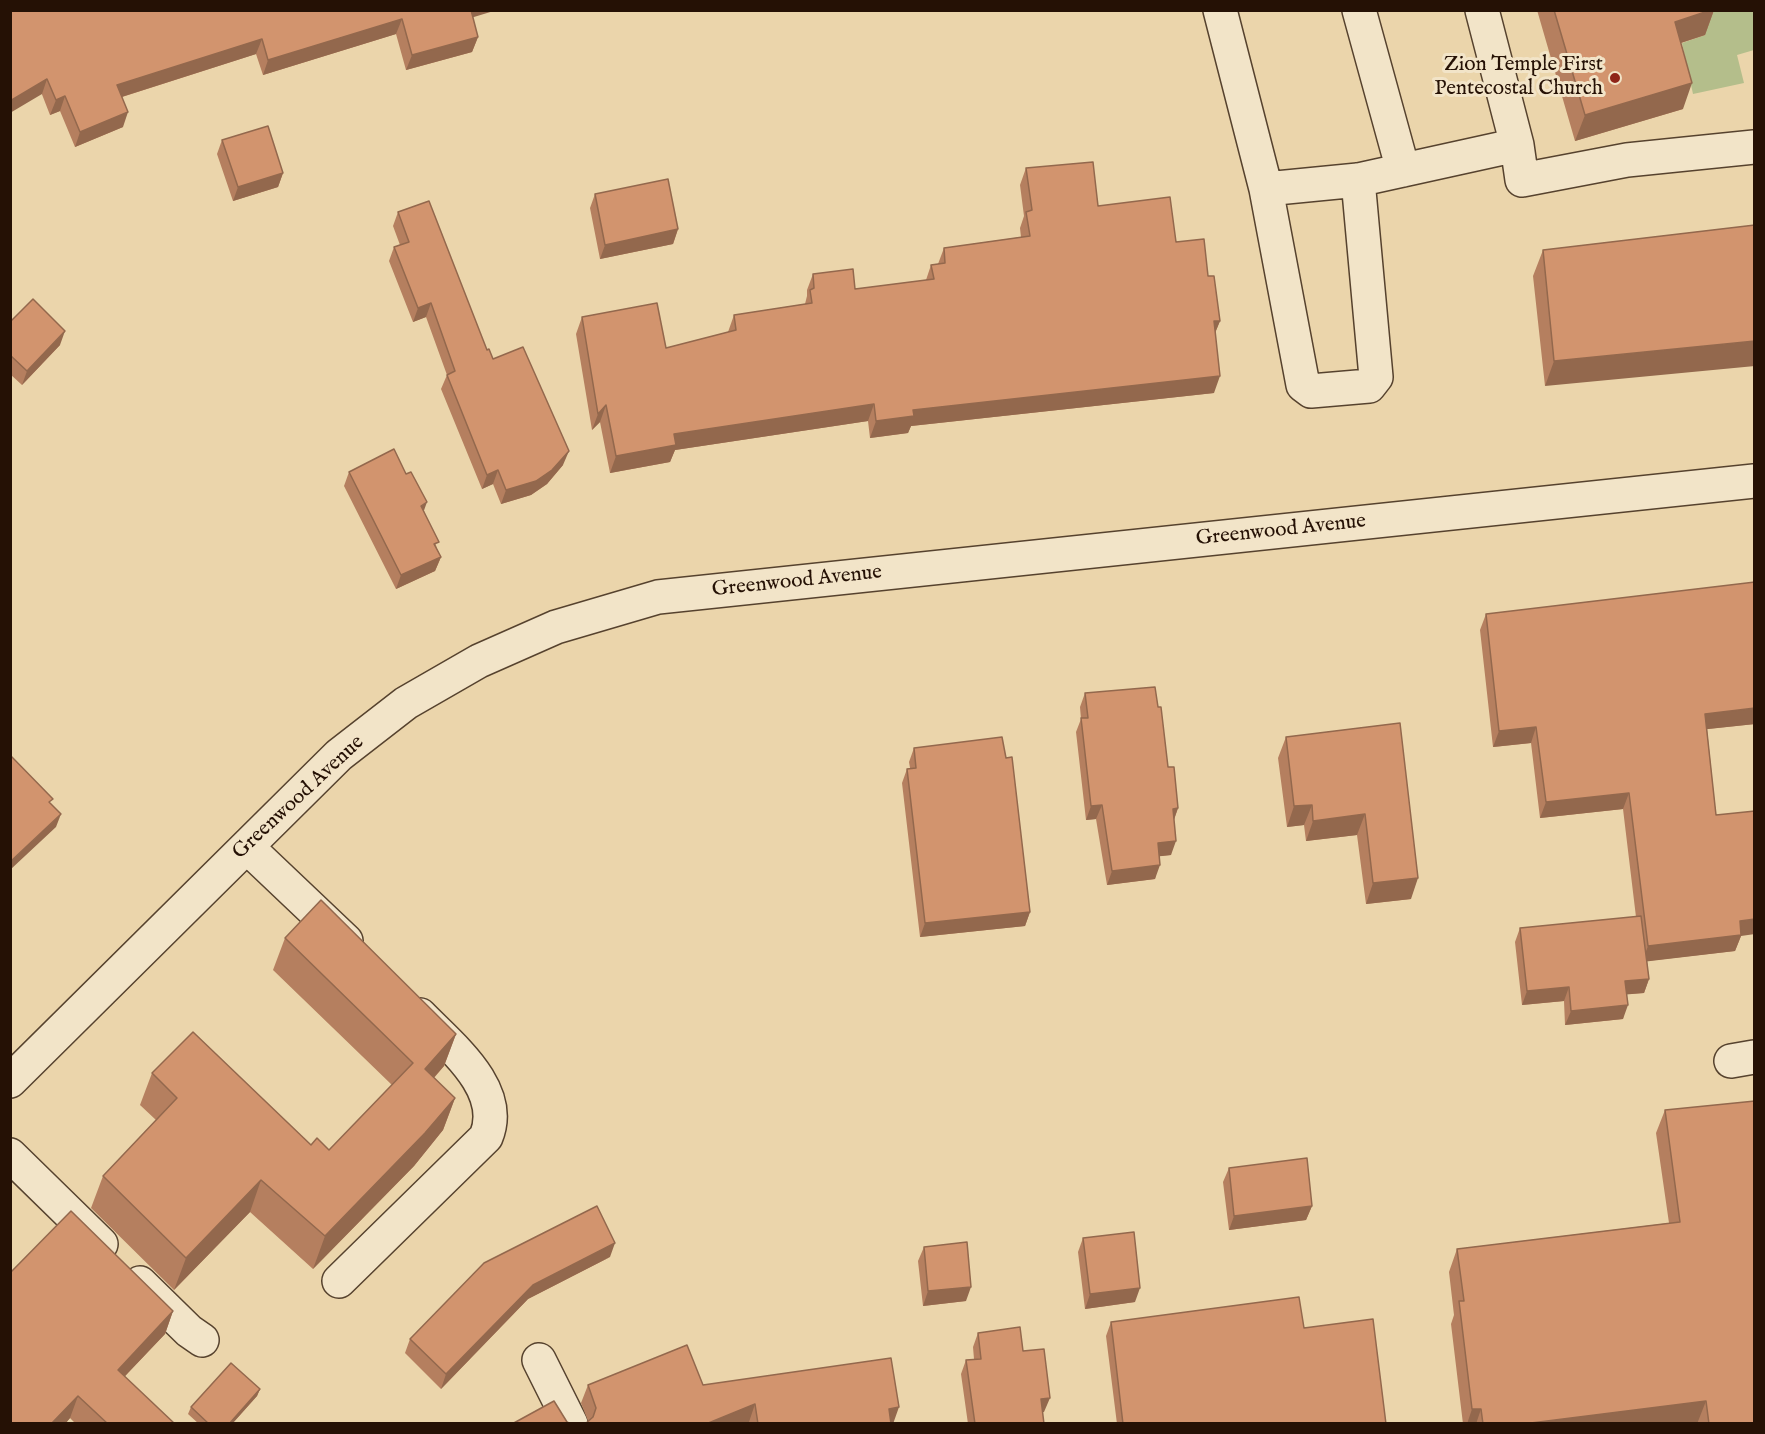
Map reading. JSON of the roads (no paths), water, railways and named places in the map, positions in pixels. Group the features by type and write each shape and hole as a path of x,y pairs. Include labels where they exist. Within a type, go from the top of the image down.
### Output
{"street":[{"path":"1220,10 1266,189 1303,385 1311,391 1369,386 1376,377 1358,180"},
{"path":"1359,10 1403,170"},
{"path":"1482,10 1517,145 1522,180 1627,160 1755,147"},
{"path":"1266,189 1358,180 1517,145"},
{"name":"Greenwood Avenue","path":"10,1081 339,755 406,703 479,661 556,627 658,597 1755,481"},
{"path":"247,847 367,962"},
{"path":"339,1281 486,1137 490,1127 489,1099 469,1066 399,994"},
{"path":"10,1155 189,1331 202,1340"},
{"path":"539,1360 571,1424"}],"place":[{"name":"Zion Temple First Pentecostal Church","path":"1615,78"}]}
